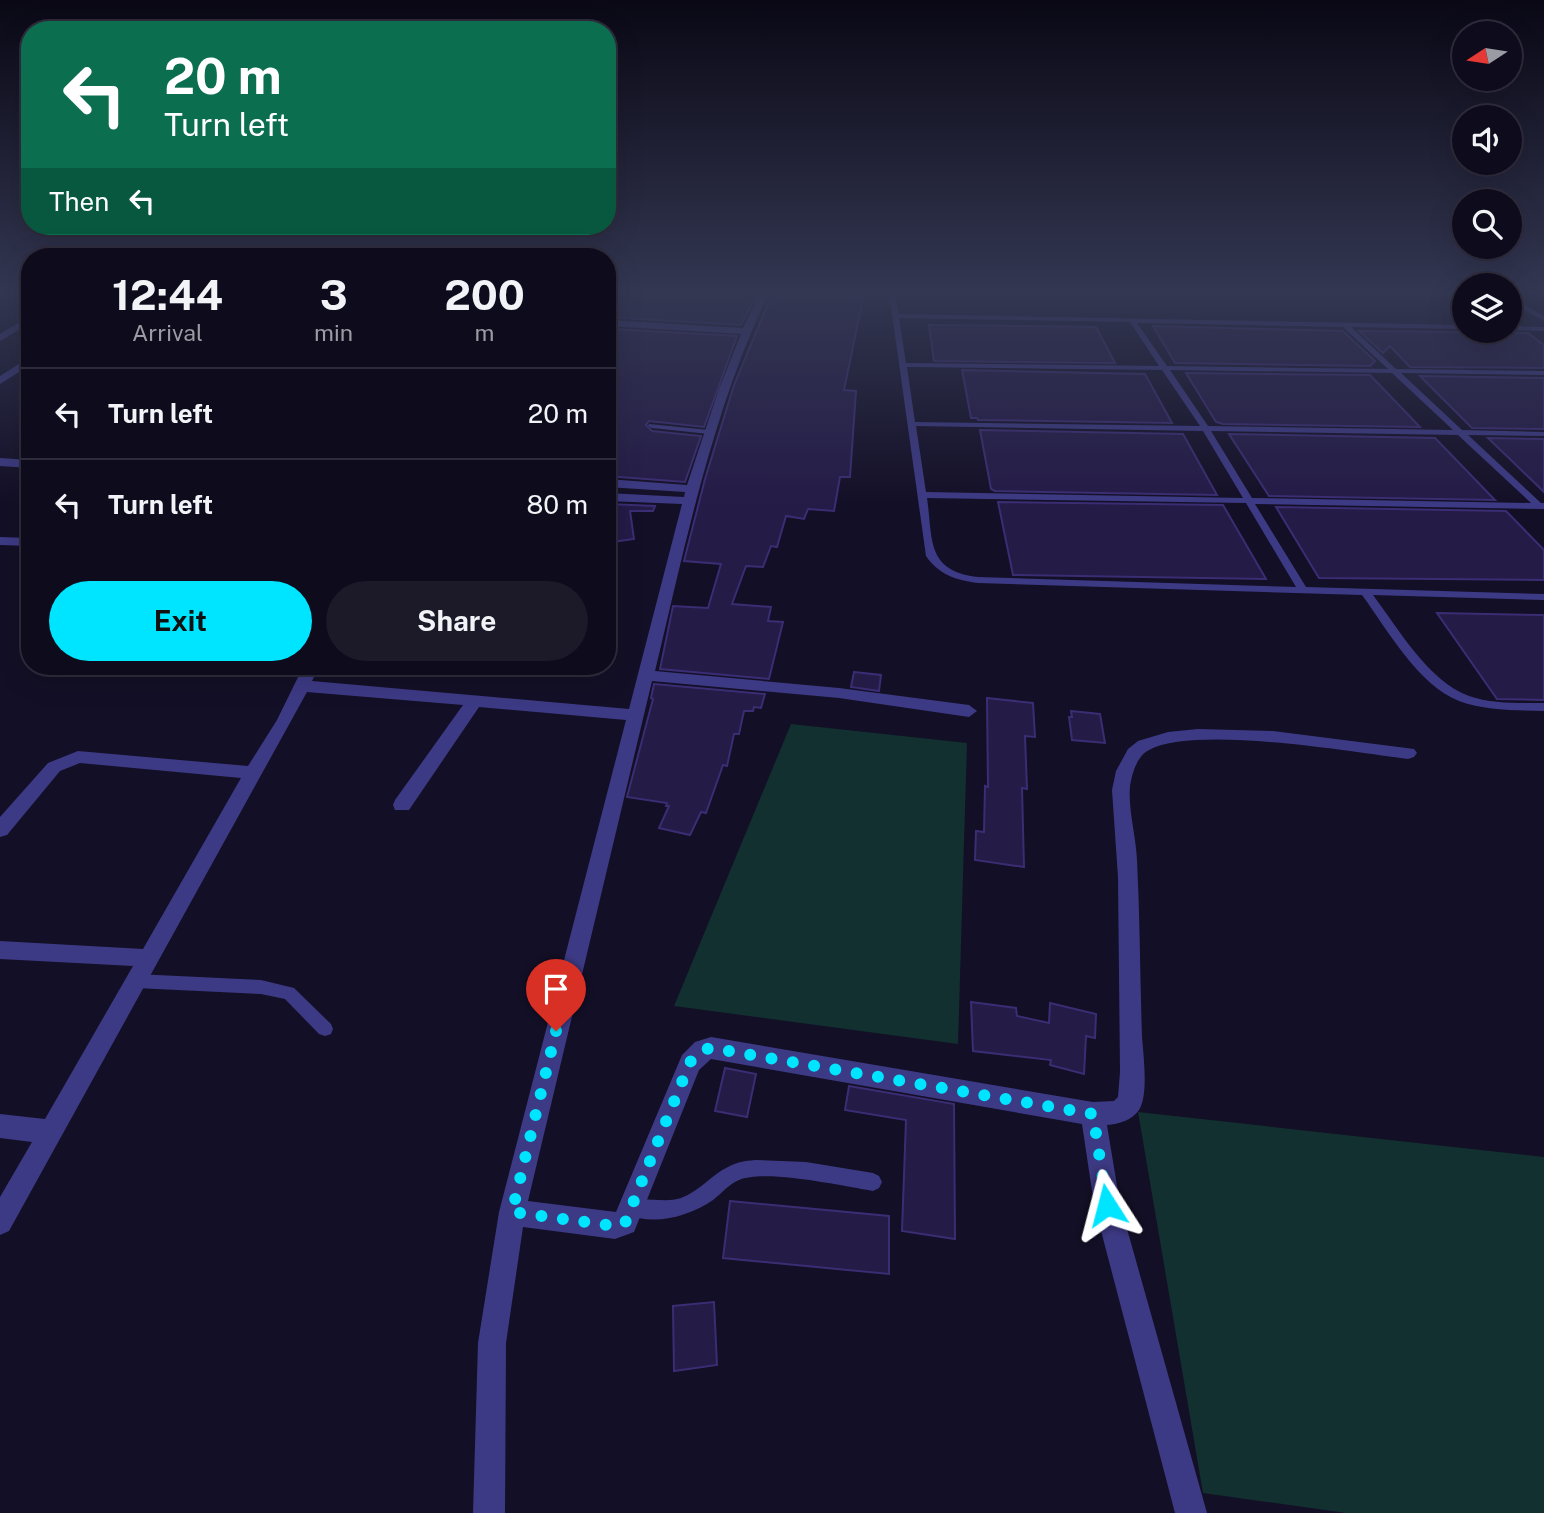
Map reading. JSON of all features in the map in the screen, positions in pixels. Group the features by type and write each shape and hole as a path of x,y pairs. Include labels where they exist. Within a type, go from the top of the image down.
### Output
{"street":[{"path":"489,1513 492,1343 512,1212 691,495 709,432 734,363"},
{"path":"1,380 21,366"},
{"path":"0,462 21,463"},
{"path":"616,484 691,495"},
{"path":"616,496 691,495"},
{"path":"0,541 21,542"},
{"path":"0,1222 308,675"},
{"path":"646,675 839,693 969,711"},
{"path":"304,686 635,715"},
{"path":"402,805 475,701"},
{"path":"512,1212 621,1226 628,1219 690,1062 703,1050 711,1048 1093,1114 1118,1112 1130,1103 1127,846 1121,790 1129,760 1142,746 1165,738 1202,735 1272,738 1408,753"},
{"path":"0,830 54,767 78,757 253,773"},
{"path":"0,950 149,958"},
{"path":"1093,1114 1107,1205 1191,1513"},
{"path":"0,1125 53,1132"}],"lane":[{"path":"1163,363 1251,501 1302,589"},
{"path":"1386,363 1542,508"},
{"path":"1544,373 902,365 930,556 944,571 959,578 1544,597"},
{"path":"911,424 1544,434"},
{"path":"652,426 709,432"},
{"path":"922,495 1542,508"},
{"path":"1366,593 1431,676 1453,693 1493,705 1544,707"},
{"path":"136,981 261,987 289,993 326,1029"},
{"path":"632,1208 660,1212 680,1208 695,1203 735,1172 763,1168 873,1182"}],"green space":[{"path":"791,724 967,743 958,1044 674,1006"},
{"path":"1138,1112 1544,1157 1544,1513 1346,1513 1203,1493"}],"building":[{"path":"616,363 727,363 704,427 649,421 646,425 652,431 701,436 685,482 616,477"},
{"path":"743,363 850,363 844,390 856,391 850,477 840,477 834,511 808,509 804,519 786,516 777,547 771,546 763,567 746,566 732,604 771,607 768,621 783,622 769,679 660,669 673,606 708,608 721,564 684,561 705,479"},
{"path":"1175,363 1373,363 1370,366"},
{"path":"1406,363 1544,363 1544,368 1410,367"},
{"path":"962,370 1145,374 1172,423 978,420 971,418"},
{"path":"1186,373 1370,375 1420,427 1223,424 1216,422"},
{"path":"1420,376 1544,378 1544,429 1472,428"},
{"path":"980,430 1183,434 1217,495 995,491 991,489"},
{"path":"1229,434 1435,438 1495,500 1269,496"},
{"path":"1488,438 1544,439 1544,492"},
{"path":"998,502 1223,505 1266,579 1013,575"},
{"path":"616,504 655,506 653,511 630,511 634,539 616,541"},
{"path":"1276,507 1506,511 1544,550 1544,580 1319,578"},
{"path":"1437,613 1544,615 1544,700 1497,699"},
{"path":"854,672 881,675 879,691 851,687"},
{"path":"654,684 765,694 761,708 754,707 753,711 744,711 739,734 734,734 727,766 723,765 706,813 701,812 690,835 659,828 669,806 666,806 667,803 627,797 653,699"},
{"path":"987,698 1033,703 1035,737 1025,736 1027,789 1022,788 1024,867 975,860 976,831 984,832 985,786 988,787"},
{"path":"1071,711 1100,714 1105,743 1072,740 1069,717 1072,717"},
{"path":"971,1002 1016,1008 1017,1016 1049,1023 1050,1003 1096,1014 1095,1038 1086,1036 1084,1074 1050,1065 1051,1060 973,1051"},
{"path":"725,1068 756,1074 747,1117 715,1111"},
{"path":"849,1086 954,1104 955,1239 902,1231 906,1120 845,1110"},
{"path":"730,1201 889,1216 889,1274 723,1258"},
{"path":"714,1302 717,1365 674,1371 673,1306"}],"route":[{"path":"556,1031 512,1212 615,1226 625,1223 690,1062 703,1050 711,1048 1093,1114 1107,1205"}]}
